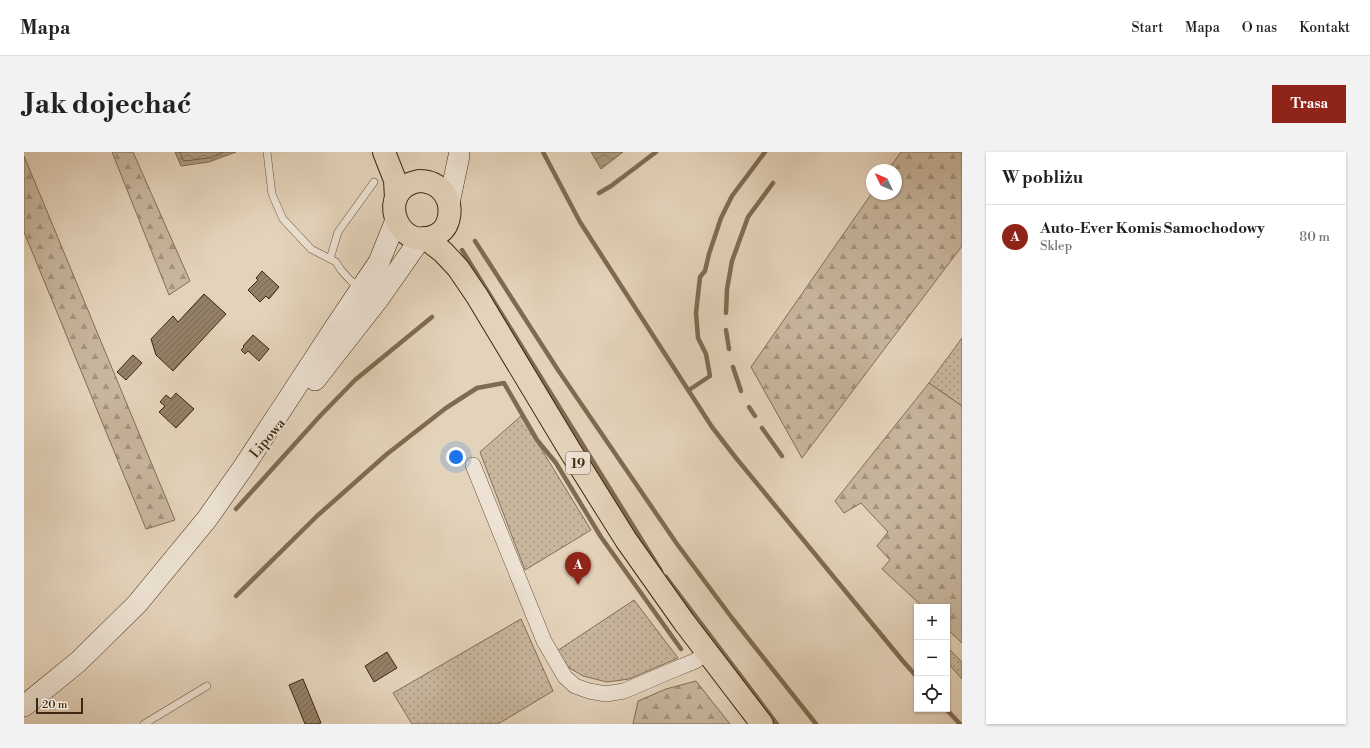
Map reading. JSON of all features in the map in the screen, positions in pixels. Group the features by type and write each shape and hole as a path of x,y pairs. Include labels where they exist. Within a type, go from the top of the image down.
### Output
{"highway":[{"path":"384,153 421,182"},
{"name":"Lipowa","path":"384,153 395,180 396,198 394,213 396,220"},
{"path":"396,198 406,185 421,182 435,185 444,192 449,203"},
{"name":"19","path":"449,203 450,212 446,227 451,250 458,268"},
{"name":"19","path":"396,220 405,233 413,237 423,238 443,252 458,268 477,296 626,540 707,653 762,724"},
{"name":"Lipowa","path":"423,238 436,235 446,227"}],"main road":[{"path":"421,182 442,173 460,154"},
{"path":"449,203 460,154"},
{"name":"Lipowa","path":"371,293 379,262 396,220"},
{"name":"Lipowa","path":"24,706 78,662 132,609 207,519 245,465 289,412 371,293 423,238"}],"street":[{"path":"473,465 544,641 565,677 575,686 589,691 606,694 624,691 695,661 707,653"}],"lane":[{"path":"267,152 272,194 283,219 311,249 336,262 351,281 371,293"},
{"path":"330,259 338,232 374,182"},
{"path":"144,724 207,686"}],"green space":[{"path":"112,152 133,152 190,281 169,295"},
{"path":"901,152 962,152 962,246 802,458 751,367 867,200 902,200 902,164 892,164"},
{"path":"24,156 175,520 146,529 24,232"},
{"path":"962,338 962,406 929,383"},
{"path":"929,383 962,406 962,643 950,632 950,604 920,604 882,569 890,560 877,546 888,532 861,503 844,513 835,501"},
{"path":"521,416 591,530 525,570 480,452"},
{"path":"634,600 678,658 629,679 607,682 583,676 568,667 557,651"},
{"path":"521,619 553,691 498,724 412,724 393,693"},
{"path":"950,650 962,662 962,679 950,665"},
{"path":"696,681 730,724 633,724 638,701 666,689"}],"water":[{"path":"175,152 236,152 209,162 181,166"},
{"path":"591,152 623,152 601,169"}],"building":[{"path":"262,271 279,287 269,299 266,296 260,302 248,290 258,280 256,278"},
{"path":"204,294 226,314 173,371 156,355 151,339 173,316 178,322"},
{"path":"253,335 269,349 259,361 248,351 245,354 241,350"},
{"path":"133,355 142,363 126,380 117,372"},
{"path":"176,393 194,409 176,428 159,412 165,406 160,402 166,395 171,399"},
{"path":"387,652 397,668 374,682 365,666"},
{"path":"303,679 321,723 305,724 289,685"}],"waterway":[{"path":"543,152 580,222 712,427 916,676"},
{"path":"599,193 611,186 656,152"},
{"path":"689,390 710,376 706,354 698,338 696,313 700,277 705,271 721,218 732,196 765,152"},
{"path":"726,313 727,289 732,261 748,217 773,183"},
{"path":"475,241 558,370 677,544 732,618 816,724"},
{"path":"462,250 661,571"},
{"path":"236,509 320,416 355,380 432,317"},
{"path":"726,330 729,349"},
{"path":"733,367 741,391"},
{"path":"236,596 317,516 387,454 446,408 477,388 504,383 537,440 556,463 601,537 681,649"},
{"path":"749,407 755,416"},
{"path":"762,428 782,456"},
{"path":"666,577 777,724"},
{"path":"949,712 960,724"}],"place":[{"name":"Auto-Ever Komis Samochodowy","path":"578,585"}]}
